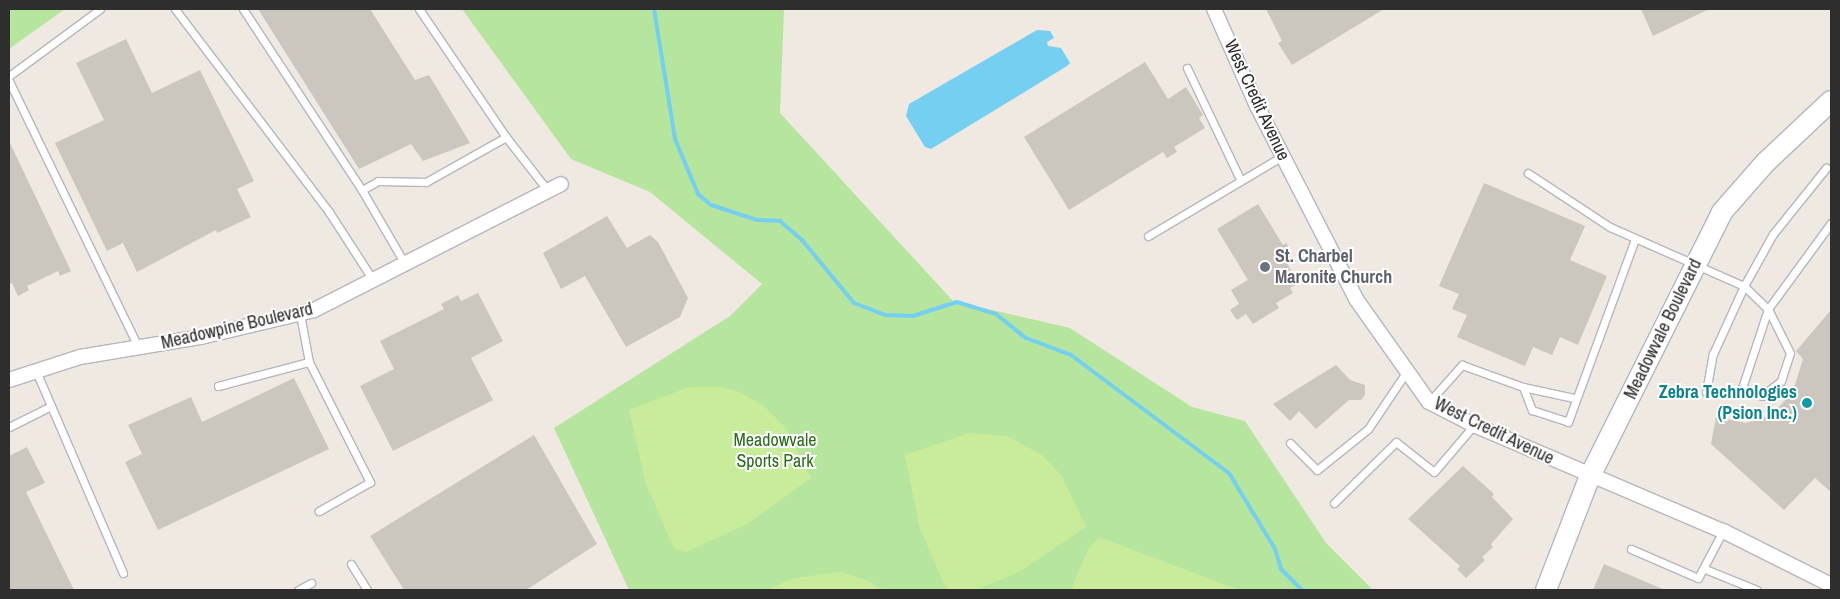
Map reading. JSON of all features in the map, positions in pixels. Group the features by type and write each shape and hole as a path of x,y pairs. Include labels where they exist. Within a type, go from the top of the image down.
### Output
{"main road":[{"name":"Meadowvale Boulevard","path":"1546,590 1590,476 1694,264 1722,212 1766,162 1831,101"}],"street":[{"name":"West Credit Avenue","path":"1214,9 1283,156 1356,299 1429,402 1474,425 1590,476 1723,531 1828,586"},
{"name":"Meadowpine Boulevard","path":"9,380 80,357 300,314 374,280 561,184"}],"lane":[{"path":"9,76 100,9"},
{"path":"175,9 329,212 374,280"},
{"path":"243,9 362,190 405,264"},
{"path":"419,9 506,137 548,191"},
{"path":"1187,68 1241,181"},
{"path":"9,81 138,347"},
{"path":"362,190 378,181 426,182 506,137"},
{"path":"1148,236 1283,156"},
{"path":"1706,392 1713,354 1744,286 1773,234 1826,168"},
{"path":"1528,173 1610,227 1744,286 1768,309 1790,353 1781,381 1762,396 1742,388 1768,309 1831,223"},
{"path":"1523,387 1532,410 1568,422 1574,398 1636,239"},
{"path":"300,314 310,362 370,482 319,511"},
{"path":"218,386 310,362"},
{"path":"1429,402 1462,366 1523,387 1574,398"},
{"path":"36,371 49,407 123,573"},
{"path":"1290,443 1317,470 1368,429 1407,371"},
{"path":"9,427 49,407"},
{"path":"1334,504 1396,442 1434,472 1474,425"},
{"path":"1631,549 1698,578 1705,569 1723,531"},
{"path":"351,564 367,590"},
{"path":"1705,569 1757,590"},
{"path":"298,590 311,583"}],"green space":[{"path":"9,9 65,9 9,49"},
{"name":"Meadowvale Sports Park","path":"462,9 784,9 780,113 953,301 1070,328 1192,407 1245,421 1326,543 1373,590 629,590 554,428 730,316 762,284 650,192 571,159"},
{"name":"Meadowvale Sports Park","path":"689,387 722,387 740,392 765,407 785,427 811,478 747,524 686,552 674,548 646,484 629,410"},
{"path":"969,433 1007,436 1042,455 1061,475 1086,527 1021,571 976,590 947,590 920,529 905,455"},
{"path":"1099,537 1239,590 1071,590 1088,549"},
{"path":"840,572 867,580 884,590 766,590 794,578"}],"water":[{"path":"1037,30 1050,31 1054,38 1047,42 1048,46 1061,48 1070,63 931,149 925,147 906,116 909,104"}],"building":[{"path":"258,9 370,9 415,80 429,75 470,143 423,161 411,144 359,169"},
{"path":"1266,9 1384,9 1292,65 1278,43 1282,41"},
{"path":"1641,9 1709,9 1653,36"},
{"path":"126,39 152,93 200,70 254,181 237,189 251,217 217,233 216,230 137,272 123,243 107,251 55,143 104,120 76,63"},
{"path":"1145,62 1168,99 1186,87 1203,115 1199,118 1205,128 1174,147 1177,152 1167,158 1163,152 1069,210 1024,137"},
{"path":"9,141 71,271 60,276 58,271 27,286 29,290 18,296 12,283 9,284"},
{"path":"1484,183 1585,226 1570,260 1607,276 1578,345 1560,337 1552,355 1533,347 1525,366 1457,337 1467,315 1452,309 1459,294 1439,286"},
{"name":"St. Charbel Maronite Church","path":"1258,204 1283,245 1286,243 1292,254 1285,258 1297,284 1290,288 1293,293 1276,303 1279,308 1253,324 1246,314 1237,320 1230,310 1239,304 1231,290 1248,280 1217,229"},
{"path":"607,216 627,248 650,235 658,242 688,298 680,317 626,347 585,276 561,289 543,253"},
{"path":"478,293 503,341 471,358 493,400 393,451 360,386 394,369 380,341 444,309 441,304 458,295 461,301"},
{"name":"Zebra Technologies (Psion Inc.)","path":"1831,310 1831,492 1815,478 1784,510 1711,444 1716,417 1746,423 1772,415 1793,391 1803,359 1796,351"},
{"path":"1336,365 1350,380 1365,385 1365,395 1361,400 1349,400 1316,429 1299,411 1290,421 1273,404"},
{"path":"294,378 329,449 158,530 125,462 142,454 128,425 191,397 202,422"},
{"path":"534,435 597,544 526,590 404,590 370,536"},
{"path":"27,447 45,483 26,492 74,590 9,590 9,456"},
{"path":"1463,466 1494,494 1492,497 1513,519 1491,544 1493,547 1482,557 1485,560 1466,578 1457,569 1460,566 1408,519"},
{"path":"1604,564 1665,590 1593,590"}],"waterway":[{"path":"654,9 675,139 698,194 711,205 757,220 780,221 802,240 854,303 886,315 913,316 957,302 996,314 1026,338 1071,355 1229,473 1275,549 1281,569 1302,590"}],"place":[{"name":"St. Charbel Maronite Church","path":"1265,267"},
{"name":"Zebra Technologies (Psion Inc.)","path":"1807,403"}]}
